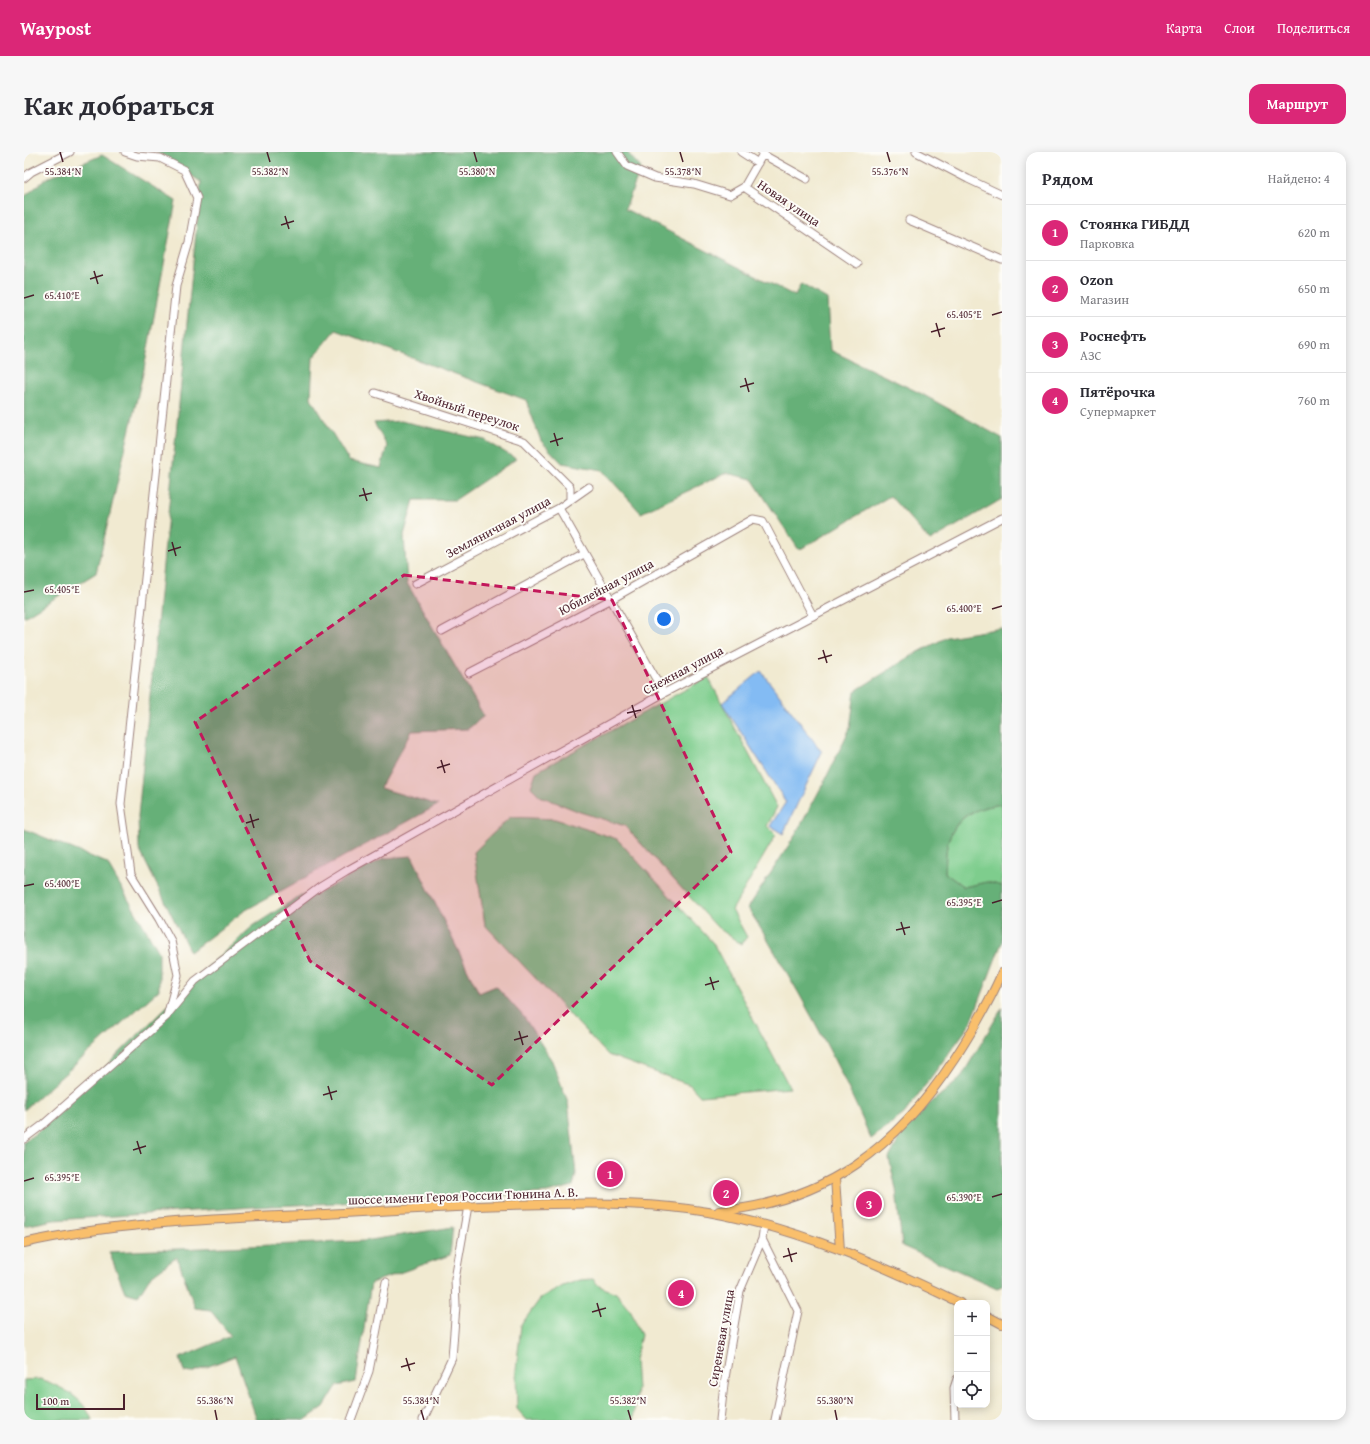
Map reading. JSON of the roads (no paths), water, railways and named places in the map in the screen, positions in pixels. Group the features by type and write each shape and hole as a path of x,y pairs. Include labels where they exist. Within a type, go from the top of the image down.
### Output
{"main road":[{"path":"708,1212 758,1206 778,1201 835,1178 866,1158 908,1120 942,1077 973,1029 1002,973"},
{"path":"835,1178 840,1250"},
{"name":"шоссе имени Героя России Тюнина А. В.","path":"24,1243 94,1230 187,1221 468,1206 575,1203 645,1205 708,1212 764,1224 840,1250 892,1270 954,1300"},
{"path":"990,1318 1000,1320"}],"street":[{"path":"24,178 31,172 70,152"},
{"path":"125,152 137,156 160,158 184,170 197,198 189,242 176,286 121,804 131,874 159,920 172,948 178,975 167,1016"},
{"name":"Новая улица","path":"617,152 627,166 654,178 694,184 730,195 744,187 857,264"},
{"path":"741,152 758,163"},
{"path":"916,152 1002,195"},
{"path":"744,187 763,153 807,179"},
{"path":"910,220 1002,260"},
{"name":"Хвойный переулок","path":"375,393 524,441 570,487 570,499"},
{"name":"Земляничная улица","path":"415,584 559,508 589,487"},
{"path":"559,508 664,693"},
{"name":"Снежная улица","path":"24,1139 44,1124 167,1016 195,981 320,887 664,693 1002,518"},
{"name":"Юбилейная улица","path":"469,673 610,600 753,519 763,521 813,616"},
{"path":"442,631 584,554"},
{"path":"423,1420 452,1358 456,1306 455,1279 468,1206"},
{"name":"Сиреневая улица","path":"720,1420 724,1384 740,1291 762,1239 764,1224"},
{"path":"762,1239 798,1311 775,1420"},
{"path":"351,1420 369,1371 386,1282"},
{"path":"955,1408 955,1420"}],"water":[{"path":"761,671 822,752 783,834 770,826 786,802 722,703"}],"place":[{"name":"Стоянка ГИБДД","path":"610,1174"},
{"name":"Ozon","path":"726,1193"},
{"name":"Роснефть","path":"869,1204"},
{"name":"Пятёрочка","path":"681,1293"}]}
